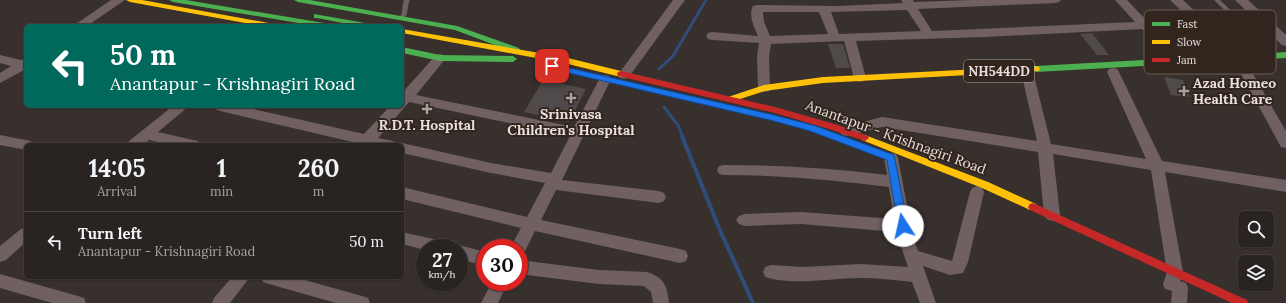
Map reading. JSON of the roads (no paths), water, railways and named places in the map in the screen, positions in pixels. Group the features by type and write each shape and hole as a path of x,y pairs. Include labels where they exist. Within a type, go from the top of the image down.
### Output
{"main road":[{"path":"130,0 263,24"},
{"path":"173,0 342,24"},
{"path":"298,0 457,28 519,52"},
{"path":"240,1 327,23"},
{"name":"Anantapur - Krishnagiri Road","path":"404,31 568,61 732,99 765,101 985,185 1052,215 1177,287 1243,303"},
{"name":"Anantapur - Krishnagiri Road","path":"404,40 513,59 715,104 765,101 813,129 977,192 1088,242"},
{"path":"404,50 440,58 513,59"},
{"name":"NH544DD","path":"1276,55 1286,54"},
{"name":"NH544DD","path":"765,101 789,84 860,78 1144,63"},
{"name":"NH544DD","path":"1276,63 1286,63"},
{"name":"NH544DD","path":"715,104 732,99 765,101 789,91 862,84 1144,69"}],"street":[{"path":"82,24 119,0"},
{"path":"624,75 679,0"},
{"path":"765,101 763,57 766,40 758,22 756,4 826,6 1055,0"},
{"path":"1121,0 1144,23"},
{"path":"1176,0 1186,10"},
{"path":"1241,0 1252,10"},
{"path":"910,3 930,35"},
{"path":"826,6 835,38"},
{"path":"712,36 766,40 849,38 1144,25"},
{"path":"1276,33 1286,42"},
{"path":"849,38 860,78"},
{"path":"404,100 440,58"},
{"path":"0,59 24,63"},
{"path":"0,79 24,64"},
{"path":"1113,72 1157,166 1177,287"},
{"path":"1247,74 1286,143"},
{"path":"1028,76 1044,148 1052,215"},
{"path":"523,239 554,182 605,79"},
{"path":"404,102 578,133"},
{"path":"137,143 180,108"},
{"path":"228,108 365,143 397,108"},
{"path":"846,131 882,122 1286,186"},
{"path":"147,135 184,143"},
{"path":"0,140 24,145"},
{"path":"404,148 554,182 659,197"},
{"path":"891,158 903,226 928,303"},
{"path":"724,170 764,170 857,177 895,182"},
{"path":"912,256 950,268 957,268 960,262 977,192"},
{"path":"404,193 531,224 680,256"},
{"path":"744,220 801,218 903,226"},
{"path":"0,255 24,235"},
{"path":"404,238 416,242"},
{"path":"528,268 599,277 647,279 659,288 661,303"},
{"path":"771,272 803,274 861,271 918,275"},
{"path":"220,303 240,279"},
{"path":"276,279 362,303"},
{"path":"0,281 78,303"},
{"path":"489,303 495,291"}],"lane":[{"path":"402,18 405,14 405,4 407,0"},
{"path":"1217,0 1227,10"}],"waterway":[{"path":"659,69 673,56 706,0"},
{"path":"664,107 678,125 683,137"},
{"path":"682,136 719,228 753,303"}],"place":[{"name":"Azad Homeo Health Care","path":"1184,91"},
{"name":"Srinivasa Children's Hospital","path":"571,98"},
{"name":"R.D.T. Hospital","path":"427,109"}]}
